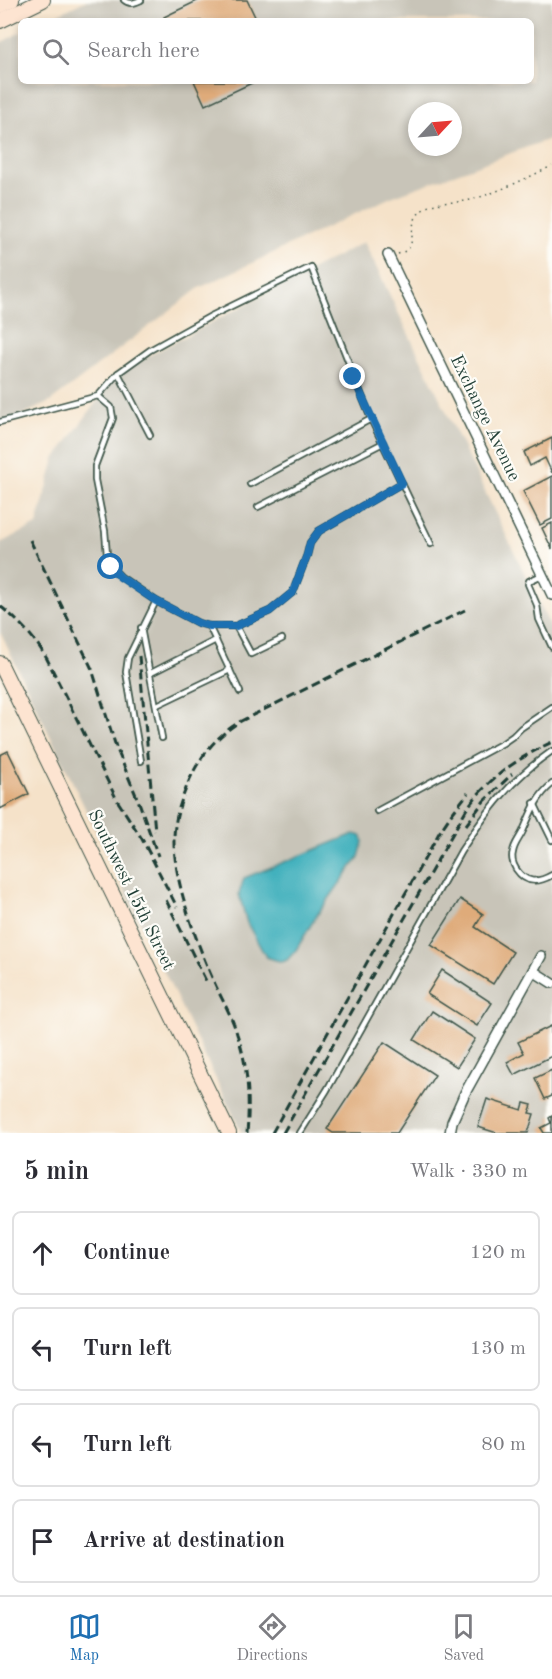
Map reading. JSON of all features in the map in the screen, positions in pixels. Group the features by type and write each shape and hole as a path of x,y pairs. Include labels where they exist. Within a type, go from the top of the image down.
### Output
{"main road":[{"path":"0,6 12,0"},
{"path":"0,21 43,0"},
{"name":"Southwest 15th Street","path":"0,663 4,680 230,1133"}],"street":[{"name":"Exchange Avenue","path":"389,257 552,595"},
{"path":"450,1133 452,1122 465,1093 541,956"},
{"path":"533,971 552,982"}],"lane":[{"path":"124,0 134,4 141,0"},
{"path":"0,422 98,396 118,373 150,350 211,316 311,267 371,419 431,544"},
{"path":"118,373 150,435"},
{"path":"98,396 111,407 113,418 94,466 105,531 106,555 111,567 120,577 156,601 198,623 209,626 236,626 270,611 293,592 310,543 319,531 402,483"},
{"path":"250,484 371,419"},
{"path":"258,507 383,443"},
{"path":"542,575 529,581 528,584 537,605 539,619 552,647"},
{"path":"141,761 126,672 128,658 156,601"},
{"path":"209,626 240,692"},
{"path":"236,626 251,654 282,639"},
{"path":"141,628 162,738"},
{"path":"151,673 216,640"},
{"path":"157,705 230,670"},
{"path":"377,811 503,743 552,707"},
{"path":"300,1133 484,816 535,763 552,751"},
{"path":"552,784 534,803 512,855 514,865 524,879 540,881 552,874"},
{"path":"534,803 552,840"}],"path":[{"path":"389,257 407,250 411,243 412,226 424,209 432,205 455,203 489,194 552,166"}],"shaded area":[{"path":"87,0 552,0 552,138 391,197 199,288 50,402 0,425 0,43 18,34 18,84 534,84 534,18 50,18"},
{"path":"364,242 552,630 552,1133 242,1133 0,632 0,543 37,525 55,459 118,372"}],"water":[{"path":"354,834 362,836 363,842 359,857 315,918 296,950 282,962 266,957 247,923 239,894 244,878"}],"building":[{"path":"199,0 247,0 256,18 164,18"},
{"path":"195,84 250,84 205,105"},
{"path":"552,438 552,473 545,458 530,466 524,452"},
{"path":"552,476 552,519 540,525 523,491"},
{"path":"552,523 552,549 542,528"},
{"path":"8,751 29,794 0,809 0,755"},
{"path":"460,899 483,914 475,927 513,952 493,984 431,945"},
{"path":"442,970 492,1003 477,1026 427,994"},
{"path":"432,1011 475,1039 457,1067 414,1040"},
{"path":"551,1026 552,1056 514,1075 507,1062 524,1053 518,1042"},
{"path":"384,1042 435,1075 397,1133 333,1133 327,1129"},
{"path":"552,1070 552,1096 545,1099 535,1078"},
{"path":"487,1099 522,1110 524,1103 532,1105 529,1113 534,1114 528,1133 497,1133 478,1127"},
{"path":"552,1116 552,1133 544,1133 541,1128 551,1123 549,1118"}],"railway":[{"path":"30,540 92,669 116,747 158,856"},
{"path":"0,606 26,630 47,659 117,800 142,839 177,907"},
{"path":"247,1133 247,1083 241,1046 194,933 178,874 175,827 189,780 200,760 214,742 231,727 467,609"},
{"path":"139,656 155,831"},
{"path":"283,1133 466,810 504,770 552,742"},
{"path":"466,825 484,801 512,774"},
{"path":"272,1133 439,833 468,793"},
{"path":"166,900 206,981"}],"route":[{"path":"111,567 120,577 156,601 198,623 209,626 236,626 270,611 293,592 310,543 319,531 402,483 353,377"}]}
